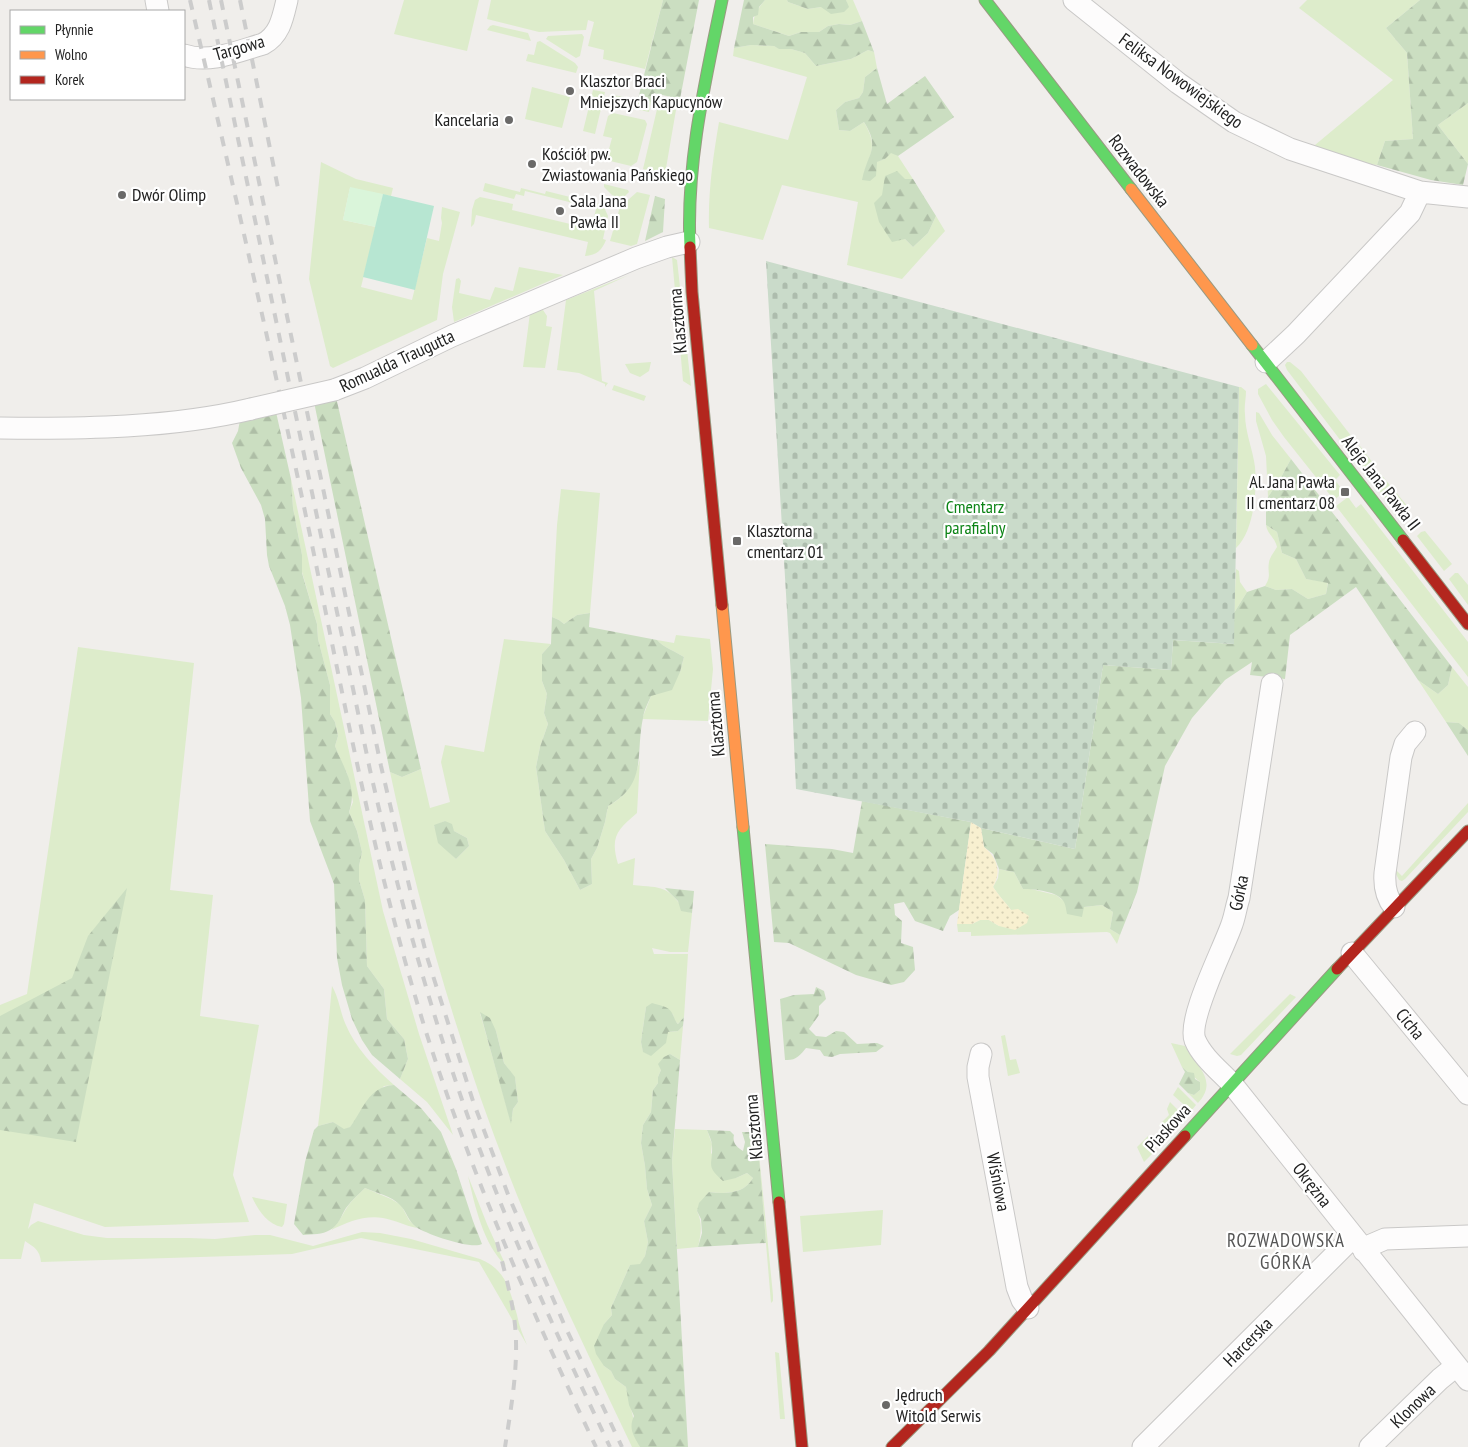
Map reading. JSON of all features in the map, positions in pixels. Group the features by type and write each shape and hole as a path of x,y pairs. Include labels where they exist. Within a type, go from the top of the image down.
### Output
{"street":[{"name":"Targowa","path":"189,57 204,58 263,44 271,40 278,32 287,0"},
{"name":"Klasztorna","path":"722,0 693,155 689,192 689,242 692,292 802,1447"},
{"name":"Feliksa Nowowiejskiego","path":"1074,0 1178,83 1234,122 1290,149 1420,192 1468,197"},
{"name":"Rozwadowska","path":"989,1 1266,362"},
{"path":"1266,362 1296,334 1410,213 1420,192"},
{"name":"Romualda Traugutta","path":"0,428 70,429 220,416 334,390 365,378 452,336 630,260 689,242"},
{"name":"Aleje Jana Pawła II","path":"1266,362 1468,624"},
{"name":"Górka","path":"1232,1084 1200,1049 1194,1037 1194,1026 1198,1009 1232,923 1239,898 1272,684"},
{"path":"1394,908 1386,891 1385,873 1401,757 1405,744 1415,732"},
{"name":"Piaskowa","path":"892,1447 962,1380 1352,953 1468,831"},
{"name":"Cicha","path":"1352,953 1468,1094"},
{"name":"Wiśniowa","path":"982,1054 978,1067 978,1077 1017,1287 1022,1300 1028,1308"},
{"name":"Okrężna","path":"1232,1084 1462,1373"},
{"name":"Harcerska","path":"1143,1447 1358,1244 1373,1243 1385,1239 1468,1236"},
{"name":"Klonowa","path":"1370,1447 1440,1379 1462,1373"}],"green space":[{"path":"404,0 479,0 467,51 394,34"},
{"path":"491,0 663,0 645,69 603,59 604,50 588,46 594,22 588,20 586,30 539,32 487,19"},
{"path":"663,0 699,0 680,99 654,93 651,102 638,99"},
{"path":"744,0 765,0 759,7 758,15 753,17 753,24 789,36 801,32 819,32 828,26 850,25 862,21 874,52 868,50 851,59 816,66 805,53 791,49 751,45 734,48"},
{"path":"765,0 787,0 808,9 848,7 846,0 853,0 862,21 850,25 828,26 819,32 801,32 789,36 753,24 757,11"},
{"path":"787,0 846,0 849,7 844,12 831,14 821,7 808,9"},
{"path":"1307,0 1420,0 1386,28 1407,53 1413,139 1385,141 1377,165 1303,155 1393,80 1299,8"},
{"path":"1420,0 1468,0 1468,103 1438,125 1468,164 1463,185 1431,180 1377,165 1385,141 1413,139 1407,53 1386,28"},
{"path":"493,25 528,33 531,41 487,30"},
{"path":"582,34 584,37 580,56 576,58 546,39 548,36"},
{"path":"540,41 575,63 578,67 576,73 526,61 528,54 534,55 537,42"},
{"path":"751,45 774,46 780,49 791,49 805,53 816,66 851,59 868,50 874,52 877,68 865,77 863,92 859,98 845,102 836,110 839,130 850,131 864,122 871,136 872,148 864,173 876,162 885,159 891,152 898,156 913,179 905,179 905,239 913,247 928,233 936,216 945,231 902,279 847,265 858,202 782,185 763,240 709,228 711,175 719,122 788,140 807,77 733,56 734,48"},
{"path":"877,68 887,104 925,76 954,117 898,156 891,153 885,159 877,162 876,176 870,181 862,180 872,145 869,131 864,122 850,131 839,130 836,110 845,102 859,98 863,92 865,77"},
{"path":"532,87 570,97 562,128 525,119"},
{"path":"593,90 605,92 595,134 583,131"},
{"path":"613,95 651,102 649,112 611,104"},
{"path":"1468,103 1468,164 1438,125"},
{"path":"658,105 676,110 665,174 643,169"},
{"path":"613,113 645,120 647,124 637,162 631,166 606,160 612,138 603,136 608,116"},
{"path":"321,162 356,179 393,188 391,196 350,188 343,220 376,227 361,287 412,300 427,238 439,241 442,207 460,212 443,274 437,320 333,368 330,366 309,279"},
{"path":"897,171 905,179 913,179 936,216 928,233 913,247 905,239 892,242 879,222 874,203 882,195 885,176"},
{"path":"485,183 520,192 521,188 545,194 546,191 590,202 589,207 525,191 524,196 516,194 514,199 483,191"},
{"path":"604,184 628,190 629,192 618,201 604,187"},
{"path":"350,187 383,194 376,227 343,220"},
{"path":"637,192 650,195 637,244 631,246 610,241 620,207"},
{"path":"383,194 434,206 415,290 363,277"},
{"path":"655,196 665,199 663,232 645,241"},
{"path":"480,197 513,204 512,210 591,229 596,203 603,205 608,216 603,239 606,240 599,251 585,256 588,242 476,215 474,224 471,227 472,210 475,200"},
{"path":"672,257 677,260 691,386 683,381"},
{"name":"Cmentarz parafialny","path":"766,261 1239,387 1234,644 1173,640 1171,670 1103,665 1075,849 981,828 971,822 796,789"},
{"path":"519,267 563,275 454,322 452,307 456,279 459,278 461,281 459,293 490,300 495,287 513,291"},
{"path":"629,275 594,291 602,381 608,383 605,387 605,384 579,373 557,370 566,300"},
{"path":"543,310 547,316 546,326 552,327 545,368 523,367 530,313"},
{"path":"651,362 649,371 640,377 630,373 625,364"},
{"path":"1287,362 1290,362 1301,371 1352,437 1344,445 1287,370 1285,365"},
{"path":"1266,384 1340,475 1335,480 1344,492 1334,500 1272,420 1258,394 1258,389"},
{"path":"614,385 646,396 644,401 612,390"},
{"path":"1239,387 1246,391 1245,421 1255,467 1255,499 1247,532 1236,548"},
{"path":"336,397 421,769 402,777 390,772 314,402"},
{"path":"276,412 291,479 293,508 302,555 302,573 317,624 318,639 330,685 330,714 335,722 338,736 335,746 349,778 352,794 349,812 357,831 362,852 359,880 365,900 367,966 384,989 387,1019 404,1039 408,1059 400,1079 372,1055 362,1040 352,1019 342,985 337,958 334,884 310,821 301,698 290,625 285,606 269,566 265,519 261,505 241,468 232,443 238,431 240,420"},
{"path":"1256,412 1259,413 1272,435 1291,459 1268,497 1266,456 1256,421"},
{"path":"1360,446 1373,463 1364,470 1350,453"},
{"path":"1291,459 1452,667 1448,685 1438,694 1418,680 1356,587 1290,635 1285,679 1250,675 1252,662 1225,680 1192,718 1165,766 1137,892 1120,935 1110,929 1113,912 1102,905 1084,907 1082,917 1067,914 1064,902 1057,895 1039,890 1023,889 1014,872 999,869 993,854 984,847 981,828 1075,849 1103,665 1171,670 1173,640 1233,644 1234,613 1247,592 1265,586 1276,590 1292,589 1308,599 1326,594 1328,583 1306,579 1296,559 1282,553 1277,532 1266,525 1268,497"},
{"path":"1379,472 1409,508 1408,515 1404,519 1370,480"},
{"path":"291,479 383,911 419,1034 453,1135 427,1102 400,1079 408,1059 404,1039 387,1019 384,989 367,966 365,900 359,880 362,852 357,831 349,812 353,802 347,773 335,746 338,736 335,722 330,714 330,685 318,639 317,624 302,572 302,555 293,508"},
{"path":"561,489 600,493 590,613 577,615 564,624 552,617"},
{"path":"1348,497 1356,508 1361,504 1468,642 1468,677 1336,506"},
{"path":"1266,525 1277,532 1282,553 1296,559 1306,579 1328,582 1326,594 1308,599 1292,589 1276,590 1265,586 1269,576 1271,556 1277,547"},
{"path":"1425,531 1452,564 1444,571 1417,536"},
{"path":"1236,569 1239,571 1240,582 1247,592 1234,613"},
{"path":"1455,573 1458,573 1468,585 1468,605 1449,579"},
{"path":"590,613 589,627 657,640 684,657 672,690 651,696 647,704 635,778 621,797 608,806 597,848 591,859 592,884 580,890 564,860 545,831 536,767 540,747 548,724 544,713 547,694 542,681 542,654 551,644 552,617 564,624 577,615"},
{"path":"676,635 710,639 713,669 708,721 642,719 651,696 680,672 684,657 657,640 674,643"},
{"path":"504,639 551,644 542,654 542,681 547,694 544,713 548,724 540,747 536,767 545,831 564,860 580,890 592,884 591,859 597,848 608,806 621,797 630,787 640,759 637,813 624,824 615,840 618,864 635,858 633,885 664,889 674,896 685,911 692,913 688,952 670,952 652,948 654,954 688,954 684,1017 678,1024 674,1020 673,1014 646,1007 641,1042 643,1051 667,1032 678,1031 683,1026 680,1060 670,1054 658,1077 658,1083 653,1090 651,1112 643,1125 641,1143 647,1189 652,1205 644,1221 648,1242 645,1256 640,1265 630,1265 611,1308 612,1315 604,1324 604,1366 611,1371 615,1379 626,1387 640,1447 632,1447 551,1275 484,1109 448,998 416,885 390,772 402,777 421,769 430,808 450,802 441,762 445,745 484,752","holes":["445,821 454,831 467,838 469,846 456,859 448,851 434,826","480,1013 496,1031 504,1063 515,1078 518,1102 513,1109 511,1122"]},
{"path":"78,647 194,663 170,890 213,895 200,1016 259,1025 233,1175 249,1222 105,1227 34,1203 28,1229 38,1221 84,1235 107,1238 215,1239 270,1235 313,1246 362,1232 380,1233 411,1239 480,1259 496,1269 509,1289 527,1345 479,1262 361,1238 292,1254 41,1262 38,1252 25,1241 21,1259 0,1259 0,1005 27,994"},
{"path":"1452,667 1468,687 1468,730 1459,723 1446,722 1418,680 1438,694 1448,685"},
{"path":"1446,722 1459,723 1468,730 1468,756"},
{"path":"862,801 971,822 959,910 950,916 943,931 915,921 904,902 894,904 895,915 902,921 901,943 913,947 915,970 904,982 891,985 856,975 789,943 774,942 765,844 832,849 853,853"},
{"path":"1468,803 1468,812 1405,879 1399,880 1396,870 1402,876"},
{"path":"445,821 452,824 454,831 467,838 469,846 456,859 438,843 434,825"},
{"path":"999,869 1014,872 1023,889 1056,895 1064,901 1084,907 1102,905 1113,912 1110,929 1120,935 1117,944 1110,933 1107,932 971,936 971,932 958,932 957,924 972,924 980,920 989,920 999,926 1011,910 993,887 998,878"},
{"path":"127,888 76,1142 0,1130 0,1016 72,978 88,936"},
{"path":"665,888 694,891 692,913 681,911 678,901"},
{"path":"332,986 345,1023 354,1041 394,1085 384,1086 350,1127 344,1130 333,1122 318,1126"},
{"path":"816,987 824,991 826,999 819,1006 819,1015 809,1029 816,1036 826,1037 836,1031 844,1032 857,1044 877,1043 884,1046 876,1052 840,1054 832,1057 824,1056 820,1050 806,1048 795,1058 785,1060 780,999 794,995 814,994"},
{"path":"1290,994 1296,997 1241,1055 1230,1054"},
{"path":"652,1003 663,1006 671,1011 678,1024 684,1017 683,1026 678,1031 668,1032 666,1043 651,1056 643,1052 641,1042 646,1007"},
{"path":"480,1012 490,1018 496,1031 504,1063 515,1077 518,1102 513,1109 511,1124"},
{"path":"1005,1035 1010,1060 1016,1059 1020,1073 1008,1076 1001,1036"},
{"path":"1171,1043 1185,1046 1204,1073 1206,1087 1204,1095 1198,1103 1188,1093 1194,1095 1200,1090 1200,1082 1182,1067"},
{"path":"670,1054 680,1060 672,1162 688,1447 640,1447 632,1432 634,1416 629,1405 626,1387 615,1379 611,1371 604,1366 596,1354 594,1346 604,1324 612,1315 611,1308 630,1265 640,1264 645,1256 648,1242 644,1221 652,1205 647,1189 641,1143 643,1125 651,1112 653,1090 658,1083 661,1070 658,1064 664,1057"},
{"path":"1182,1067 1188,1072 1194,1073 1195,1079 1200,1082 1200,1090 1194,1095 1188,1093 1179,1084 1185,1072"},
{"path":"394,1085 421,1108 441,1132 482,1244 469,1245 459,1243 421,1230 413,1225 397,1202 365,1188 346,1208 336,1226 327,1232 303,1235 294,1224 305,1162 314,1130 318,1126 333,1122 344,1129 350,1127 372,1094 385,1087"},
{"path":"1178,1087 1196,1105 1191,1111 1173,1095"},
{"path":"1170,1102 1185,1117 1169,1135 1159,1125 1169,1115 1167,1109"},
{"path":"756,1124 773,1295 771,1303"},
{"path":"675,1129 707,1130 712,1144 711,1153 736,1178 747,1173 753,1178 745,1187 734,1192 709,1192 697,1211 701,1229 698,1247 677,1249 672,1162"},
{"path":"707,1130 730,1131 734,1135 736,1144 743,1151 745,1142 742,1132 757,1132 766,1243 698,1247 702,1233 701,1219 697,1211 699,1203 709,1192 734,1192 745,1187 753,1178 747,1173 723,1181 717,1176 711,1165 712,1144"},
{"path":"1148,1136 1154,1152 1144,1162 1137,1147"},
{"path":"468,1176 506,1266 491,1247 486,1236 477,1212"},
{"path":"365,1188 401,1205 409,1220 417,1228 387,1219 369,1217 331,1230 350,1203"},
{"path":"252,1197 287,1204 282,1227 267,1220"},
{"path":"883,1210 881,1245 803,1252 800,1216"},
{"path":"775,1352 779,1353 785,1419 780,1419"}],"sand":[{"path":"971,822 981,828 984,847 997,865 997,876 993,887 1011,910 1018,909 1029,916 1027,923 1015,930 999,926 989,920 980,920 972,924 957,924"}],"railway":[{"path":"190,0 282,405 374,841 405,960 440,1074 480,1183 524,1290 596,1447"},
{"path":"209,0 370,770 394,872 437,1023 488,1171 531,1276 610,1447"},
{"path":"221,0 381,766 427,957 473,1101 509,1197 564,1324 622,1447"},
{"path":"240,0 279,193"},
{"path":"497,1242 508,1283 516,1340 514,1386 505,1447"}],"traffic: fast":[{"path":"690,247 691,184 698,123 722,0"},
{"path":"985,0 1131,189"},
{"path":"1252,345 1403,540"},
{"path":"743,827 779,1202"},
{"path":"1185,1136 1337,969"}],"traffic: slow":[{"path":"1131,189 1252,345"},
{"path":"722,605 743,827"}],"traffic: jam":[{"path":"690,247 692,292 722,605"},
{"path":"1403,540 1468,624"},
{"path":"1337,969 1468,831"},
{"path":"892,1447 989,1351 1185,1136"},
{"path":"779,1202 802,1447"}],"place":[{"name":"Klasztor Braci Mniejszych Kapucynów","path":"570,91"},
{"name":"Kancelaria","path":"509,120"},
{"name":"Kościół pw. Zwiastowania Pańskiego","path":"532,164"},
{"name":"Dwór Olimp","path":"122,195"},
{"name":"Sala Jana Pawła II","path":"560,211"},
{"name":"Al. Jana Pawła II cmentarz 08","path":"1345,492"},
{"name":"Klasztorna cmentarz 01","path":"737,541"},
{"name":"Jędruch Witold Serwis","path":"886,1405"}],"district":[{"name":"ROZWADOWSKA GÓRKA","path":"1286,1251"}]}
